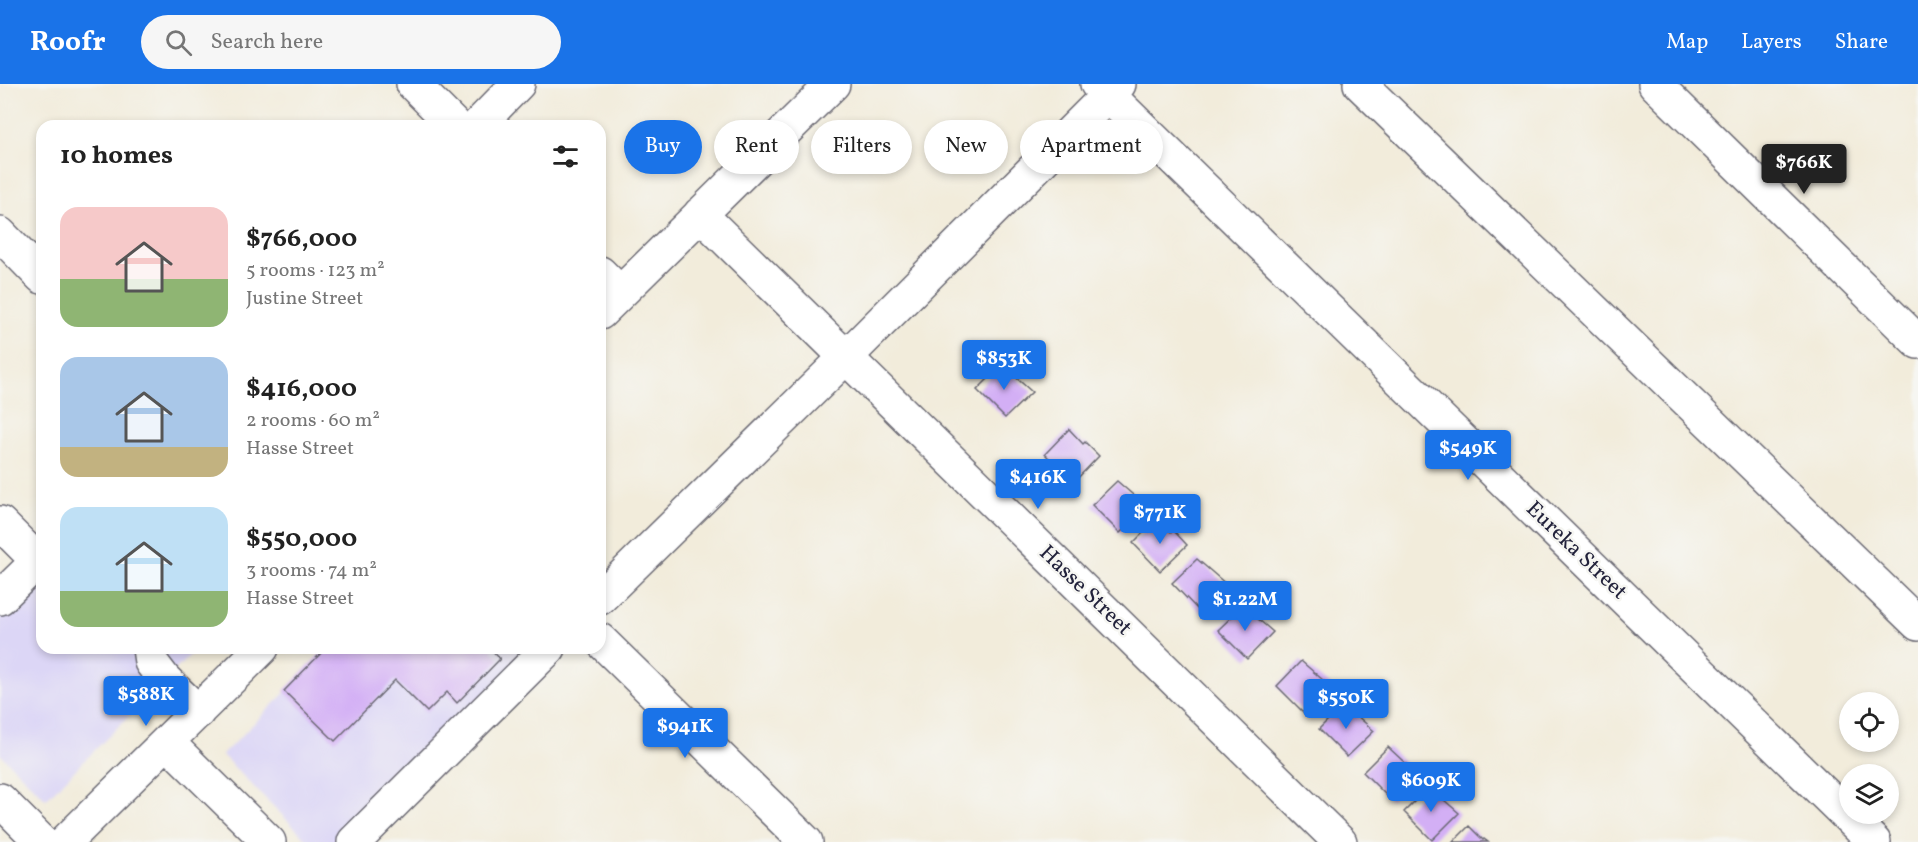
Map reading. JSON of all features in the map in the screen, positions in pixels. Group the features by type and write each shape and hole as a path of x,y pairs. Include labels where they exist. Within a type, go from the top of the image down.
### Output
{"street":[{"path":"413,84 448,120"},
{"path":"483,120 518,84"},
{"path":"607,293 700,214 833,84"},
{"path":"1360,84 1918,624"},
{"path":"1655,84 1918,342"},
{"path":"606,592 846,357 1108,88"},
{"name":"Eureka Street","path":"1108,88 1875,842"},
{"name":"Hasse Street","path":"700,214 1340,842"},
{"path":"0,234 36,271"},
{"path":"0,523 36,555"},
{"path":"0,598 36,563"},
{"path":"606,646 806,842"},
{"path":"150,654 151,662 164,679 198,712"},
{"path":"65,842 256,654"},
{"path":"354,842 543,654"},
{"path":"167,742 269,842"},
{"path":"0,800 42,842"}],"shaded area":[{"path":"36,580 36,654 191,654 46,799 0,754 0,616"},
{"path":"324,654 526,654 336,842 309,842 222,755"}],"building":[{"path":"1002,365 1032,392 1005,418 977,390"},
{"path":"1069,429 1099,456 1073,483 1045,454"},
{"path":"1117,481 1147,507 1120,533 1092,505"},
{"path":"1157,519 1171,532 1173,530 1187,545 1160,571 1133,543"},
{"path":"1197,559 1227,585 1200,612 1172,583"},
{"path":"1243,606 1273,632 1247,659 1218,630"},
{"path":"320,654 495,654 500,659 457,703 447,692 427,712 395,680 335,741 284,691"},
{"path":"1301,661 1331,687 1305,714 1277,686"},
{"path":"1344,704 1374,731 1347,757 1319,729"},
{"path":"1388,747 1417,774 1391,800 1363,772"},
{"path":"1429,787 1459,813 1432,840 1404,812"},
{"path":"1469,826 1483,840 1488,842 1453,842"}]}
